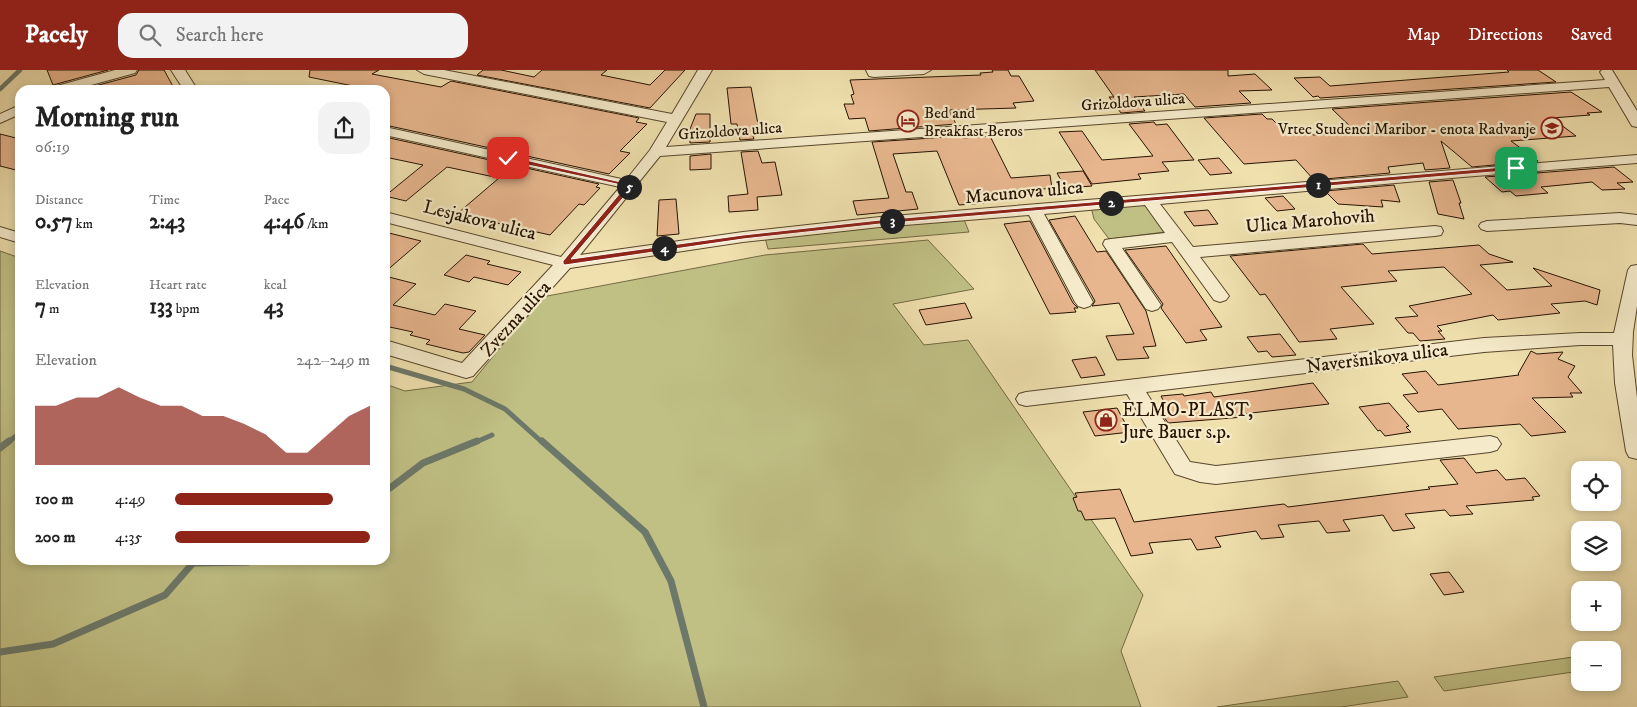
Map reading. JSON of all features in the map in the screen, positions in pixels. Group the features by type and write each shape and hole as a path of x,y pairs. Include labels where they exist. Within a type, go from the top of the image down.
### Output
{"street":[{"path":"70,85 98,74 130,70"},
{"path":"178,70 187,85"},
{"path":"424,70 676,119"},
{"name":"Zvezna ulica","path":"390,349 466,372 565,262 630,185 656,152 705,70"},
{"path":"873,70 874,73 924,70"},
{"path":"1606,70 1637,123"},
{"name":"Grizoldova ulica","path":"656,152 1614,83"},
{"path":"0,119 15,112"},
{"path":"0,119 15,123"},
{"path":"390,133 630,185"},
{"name":"Macunova ulica","path":"565,262 752,236 880,222 1637,159"},
{"path":"1149,200 1220,296"},
{"path":"1034,210 1084,302"},
{"name":"Lesjakova ulica","path":"390,218 565,262"},
{"path":"1487,226 1620,218 1637,220"},
{"path":"0,232 15,236"},
{"name":"Ulica Marohovih","path":"1190,253 1319,240 1435,232"},
{"path":"1152,305 1112,244 1176,237"},
{"path":"1637,270 1623,339 1622,354 1637,451"},
{"name":"Naveršnikova ulica","path":"1026,398 1484,345 1580,339 1623,339"},
{"path":"1132,386 1183,468 1200,473 1216,475 1490,444"}],"green space":[{"path":"1142,201 1165,232 1109,239 1094,219 1091,207"},
{"path":"963,217 969,232 768,249 764,234"},
{"path":"928,240 974,289 893,304 924,345 968,340 1143,595 1121,651 1141,707 0,707 0,251 15,256 15,565 390,565 390,386 405,391 472,382 542,297 765,255"},
{"path":"1571,657 1571,672 1444,691 1434,677"},
{"path":"1398,681 1408,697 1341,707 1217,707"}],"building":[{"path":"47,70 108,70 53,85"},
{"path":"139,70 164,70 172,85 99,85 136,75"},
{"path":"310,70 379,70 372,74 441,87 451,81 639,118 636,122 647,124 620,151 630,153 609,174 390,126 390,85 348,85 309,77"},
{"path":"483,70 501,70 534,77 542,70 607,70 601,75 650,85 665,70 685,70 650,108 477,75"},
{"path":"992,70 1008,70 1011,76 1019,76 1034,101 1013,103 1016,108 949,110 956,124 869,131 865,118 849,119 844,104 854,104 851,95 854,94 850,80 981,75 980,73 993,72"},
{"path":"1095,70 1228,70 1228,76 1255,74 1272,90 1239,91 1251,103 1195,107 1184,94 1134,97 1145,111 1121,113 1109,97 1114,97"},
{"path":"1507,70 1538,70 1556,82 1320,98 1318,96 1313,97 1294,78 1320,77 1330,86 1509,72"},
{"path":"751,87 760,135 753,136 754,139 740,140 737,124 731,124 727,88"},
{"path":"1571,92 1602,112 1587,113 1590,115 1552,118 1576,136 1511,141 1538,161 1472,167 1441,141 1450,168 1425,170 1423,163 1388,167 1390,173 1314,180 1296,160 1244,164 1204,118 1262,114 1267,119 1272,119 1282,129 1305,127 1313,135 1356,132 1332,109"},
{"path":"696,114 710,114 710,142 690,143 690,129"},
{"path":"1154,122 1156,125 1167,124 1194,160 1162,162 1169,171 1138,174 1141,179 1092,184 1059,132 1082,131 1102,160 1153,156 1129,124"},
{"path":"0,134 15,138 15,170 0,166"},
{"path":"962,136 963,138 990,136 1011,178 1050,175 1052,188 981,196 984,203 959,205 937,151 893,154 906,192 912,192 918,209 857,215 853,201 889,198 872,142"},
{"path":"390,138 599,184 596,187 600,188 584,205 579,204 550,235 458,213 499,178 447,167 406,201 390,197 390,192 423,165 390,158"},
{"path":"758,151 762,163 775,162 782,195 757,197 758,210 729,212 728,196 748,194 741,152"},
{"path":"711,154 711,169 690,170 690,156"},
{"path":"1219,158 1232,173 1210,175 1198,160"},
{"path":"1614,167 1633,182 1617,183 1625,189 1602,190 1592,182 1541,187 1548,193 1516,196 1510,191 1502,192 1485,177"},
{"path":"1083,171 1092,186 1065,188 1057,173"},
{"path":"1453,180 1464,219 1438,214 1429,182"},
{"path":"1394,185 1400,202 1381,200 1383,207 1338,204 1325,191"},
{"path":"1283,196 1295,209 1277,211 1265,198"},
{"path":"676,199 679,234 657,236 659,200"},
{"path":"1208,210 1218,224 1194,226 1184,212"},
{"path":"1075,216 1097,252 1106,251 1146,311 1156,346 1143,347 1149,358 1117,360 1106,336 1134,334 1119,303 1092,306 1095,301 1049,220"},
{"path":"1030,221 1073,303 1078,308 1074,308 1076,312 1050,314 1004,224"},
{"path":"390,233 421,241 390,268"},
{"path":"1363,244 1372,254 1479,245 1489,254 1513,262 1480,265 1507,290 1552,286 1533,268 1600,290 1597,305 1585,301 1551,304 1560,313 1498,320 1493,315 1437,326 1442,331 1438,331 1445,339 1420,341 1413,333 1408,333 1395,318 1418,316 1409,306 1472,294 1444,267 1388,271 1397,281 1341,287 1374,324 1330,329 1337,339 1299,342 1265,294 1260,295 1230,256"},
{"path":"1166,246 1222,327 1200,330 1207,340 1186,343 1161,308 1163,304 1125,250"},
{"path":"466,255 490,261 487,264 521,272 508,285 474,277 469,282 444,275"},
{"path":"390,277 416,284 393,305 435,315 445,304 476,311 459,329 485,335 469,352 463,353 426,344 430,340 410,335 413,332 390,327"},
{"path":"965,303 972,318 926,325 919,310"},
{"path":"1280,334 1296,355 1272,357 1267,351 1258,352 1247,337"},
{"path":"1531,351 1537,354 1563,352 1558,359 1575,366 1568,377 1582,393 1570,393 1573,397 1532,398 1566,432 1531,436 1520,424 1458,429 1442,409 1418,412 1403,395 1418,393 1402,374 1426,371 1438,385 1519,375"},
{"path":"1096,357 1105,375 1081,378 1072,360"},
{"path":"1313,383 1329,404 1243,414 1244,417 1168,423 1159,409 1167,408 1161,396 1183,394 1184,396 1211,392 1214,397"},
{"path":"1389,403 1409,426 1406,427 1411,432 1385,436 1380,430 1378,431 1359,407"},
{"path":"1117,408 1130,432 1095,436 1083,412"},
{"path":"1464,458 1476,473 1497,470 1506,480 1525,478 1540,496 1532,497 1534,500 1466,506 1473,514 1450,516 1445,510 1405,514 1415,528 1393,531 1383,515 1343,520 1350,531 1327,533 1319,521 1278,525 1284,537 1261,539 1256,531 1215,537 1221,547 1197,550 1191,539 1149,543 1153,553 1131,556 1115,518 1085,520 1081,511 1078,511 1073,498 1077,497 1075,493 1120,489 1134,522 1284,504 1288,507 1458,484 1440,460"},
{"path":"1449,572 1464,592 1444,595 1430,574"}],"waterway":[{"path":"0,89 20,70"},
{"path":"390,367 464,389 505,409 543,443"},
{"path":"474,443 492,435"},
{"path":"7,443 15,437"},
{"path":"0,448 9,441"},
{"path":"390,488 423,463 477,441"},
{"path":"542,441 645,532 671,581 704,707"},
{"path":"0,652 53,644 165,595 191,565"}],"place":[{"name":"Bed and Breakfast Beros","path":"908,121"},
{"name":"Vrtec Studenci Maribor - enota Radvanje","path":"1552,128"},
{"name":"ELMO-PLAST, Jure Bauer s.p.","path":"1106,420"}],"route":[{"path":"508,158 630,185 565,262 743,237 880,222 1516,168"}]}
